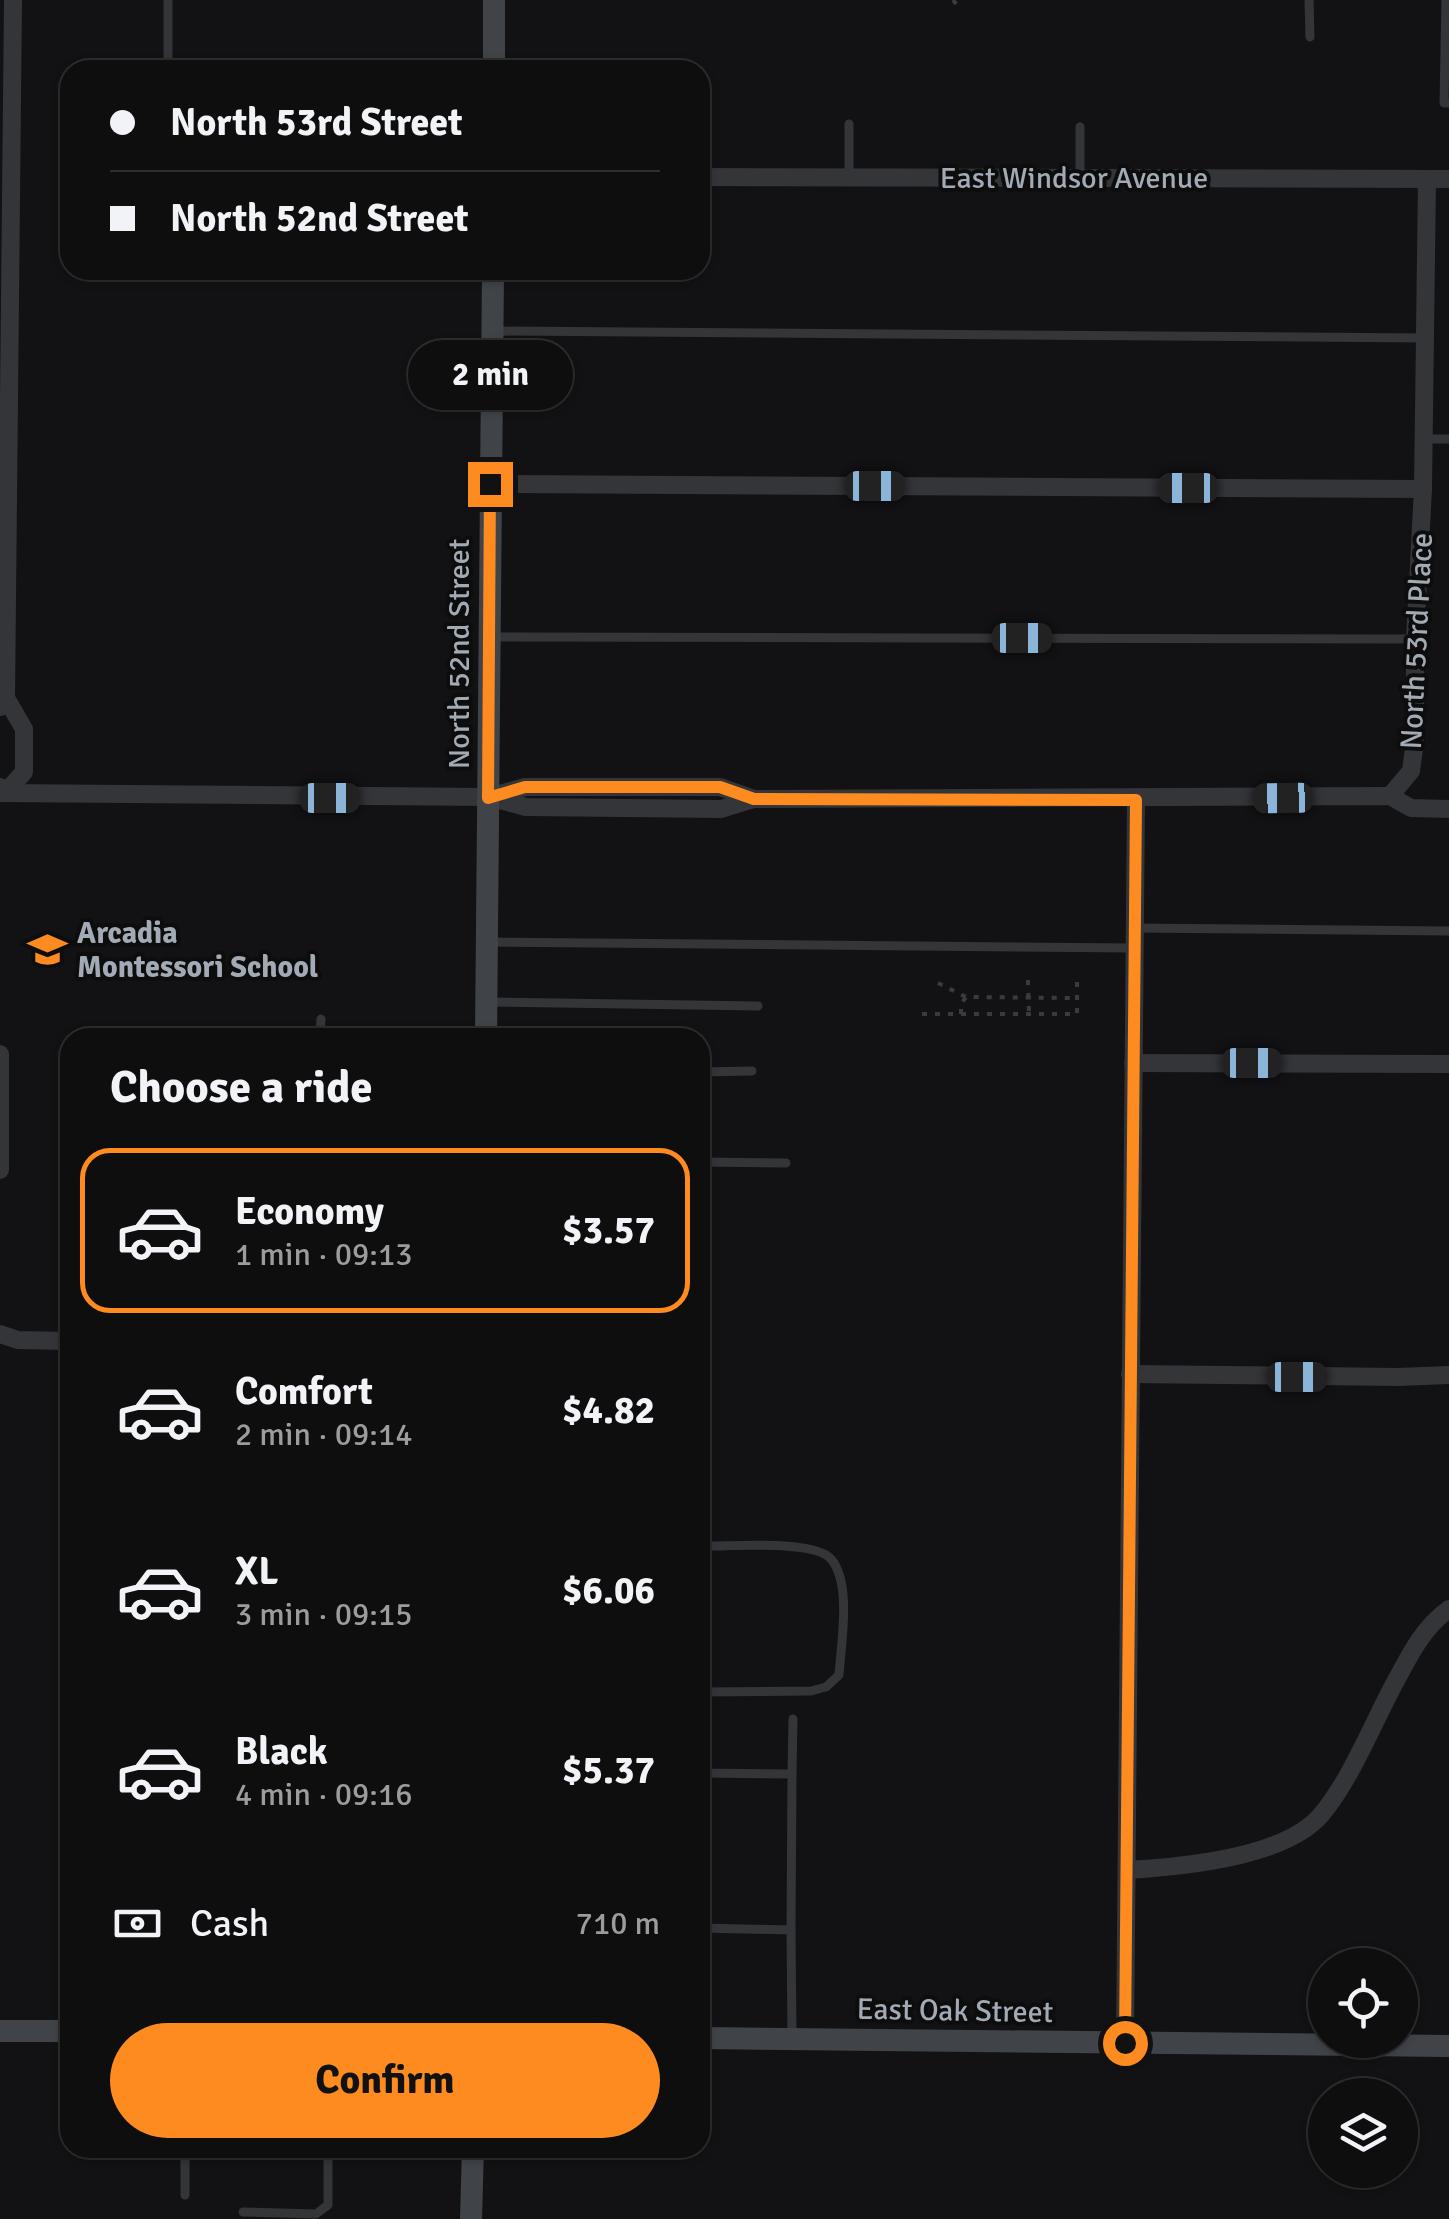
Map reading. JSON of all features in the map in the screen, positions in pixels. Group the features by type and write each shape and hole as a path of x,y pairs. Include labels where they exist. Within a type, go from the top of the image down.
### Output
{"main road":[{"path":"494,0 494,60"},
{"name":"North 52nd Street","path":"486,1028 493,280"},
{"path":"0,2030 60,2031"},
{"name":"East Oak Street","path":"710,2038 1449,2046"},
{"path":"471,2219 473,2158"}],"street":[{"path":"2,791 24,772 24,729 3,702 12,0"},
{"name":"East Windsor Avenue","path":"710,176 1449,179"},
{"name":"North 53rd Place","path":"1390,796 1410,771 1415,741 1427,179"},
{"path":"490,484 1423,490"},
{"path":"2,791 488,798 525,787 720,787 754,799 1390,796 1411,808 1449,808"},
{"path":"1125,2043 1136,800"},
{"path":"0,1054 0,1170"},
{"path":"1133,1063 1449,1064"},
{"path":"0,1334 18,1340 60,1341"},
{"path":"1130,1374 1398,1378 1449,1375"},
{"path":"1127,1870 1188,1864 1244,1852 1285,1842 1304,1830 1322,1814 1424,1630 1449,1608"}],"lane":[{"path":"168,0 168,60"},
{"path":"1308,0 1310,37"},
{"path":"1446,0 1444,103 1449,103"},
{"path":"848,178 849,124"},
{"path":"1080,127 1080,178"},
{"path":"492,332 1425,338"},
{"path":"1424,439 1449,439"},
{"path":"490,637 1416,639"},
{"path":"488,942 1134,938 1449,931"},
{"path":"487,1002 758,1006"},
{"path":"320,1019 320,1028"},
{"path":"710,1072 752,1071"},
{"path":"710,1162 786,1162"},
{"path":"710,1546 822,1552 834,1562 843,1603 839,1675 826,1687 811,1691 710,1692"},
{"path":"792,2039 793,1719"},
{"path":"710,1773 792,1774"},
{"path":"710,1928 791,1930"},
{"path":"185,2158 185,2195"},
{"path":"244,2212 323,2211 328,2205 328,2158"}],"path":[{"path":"922,1014 1077,1014 1077,978"},
{"path":"1028,980 1029,1014"},
{"path":"938,982 966,996 1077,998"},
{"path":"961,1014 966,996"},
{"path":"1053,998 1054,1014"}],"place":[{"name":"Arcadia Montessori School","path":"47,950"}],"route":[{"path":"490,484 488,798 525,787 720,787 754,799 1136,800 1125,2043"}]}
